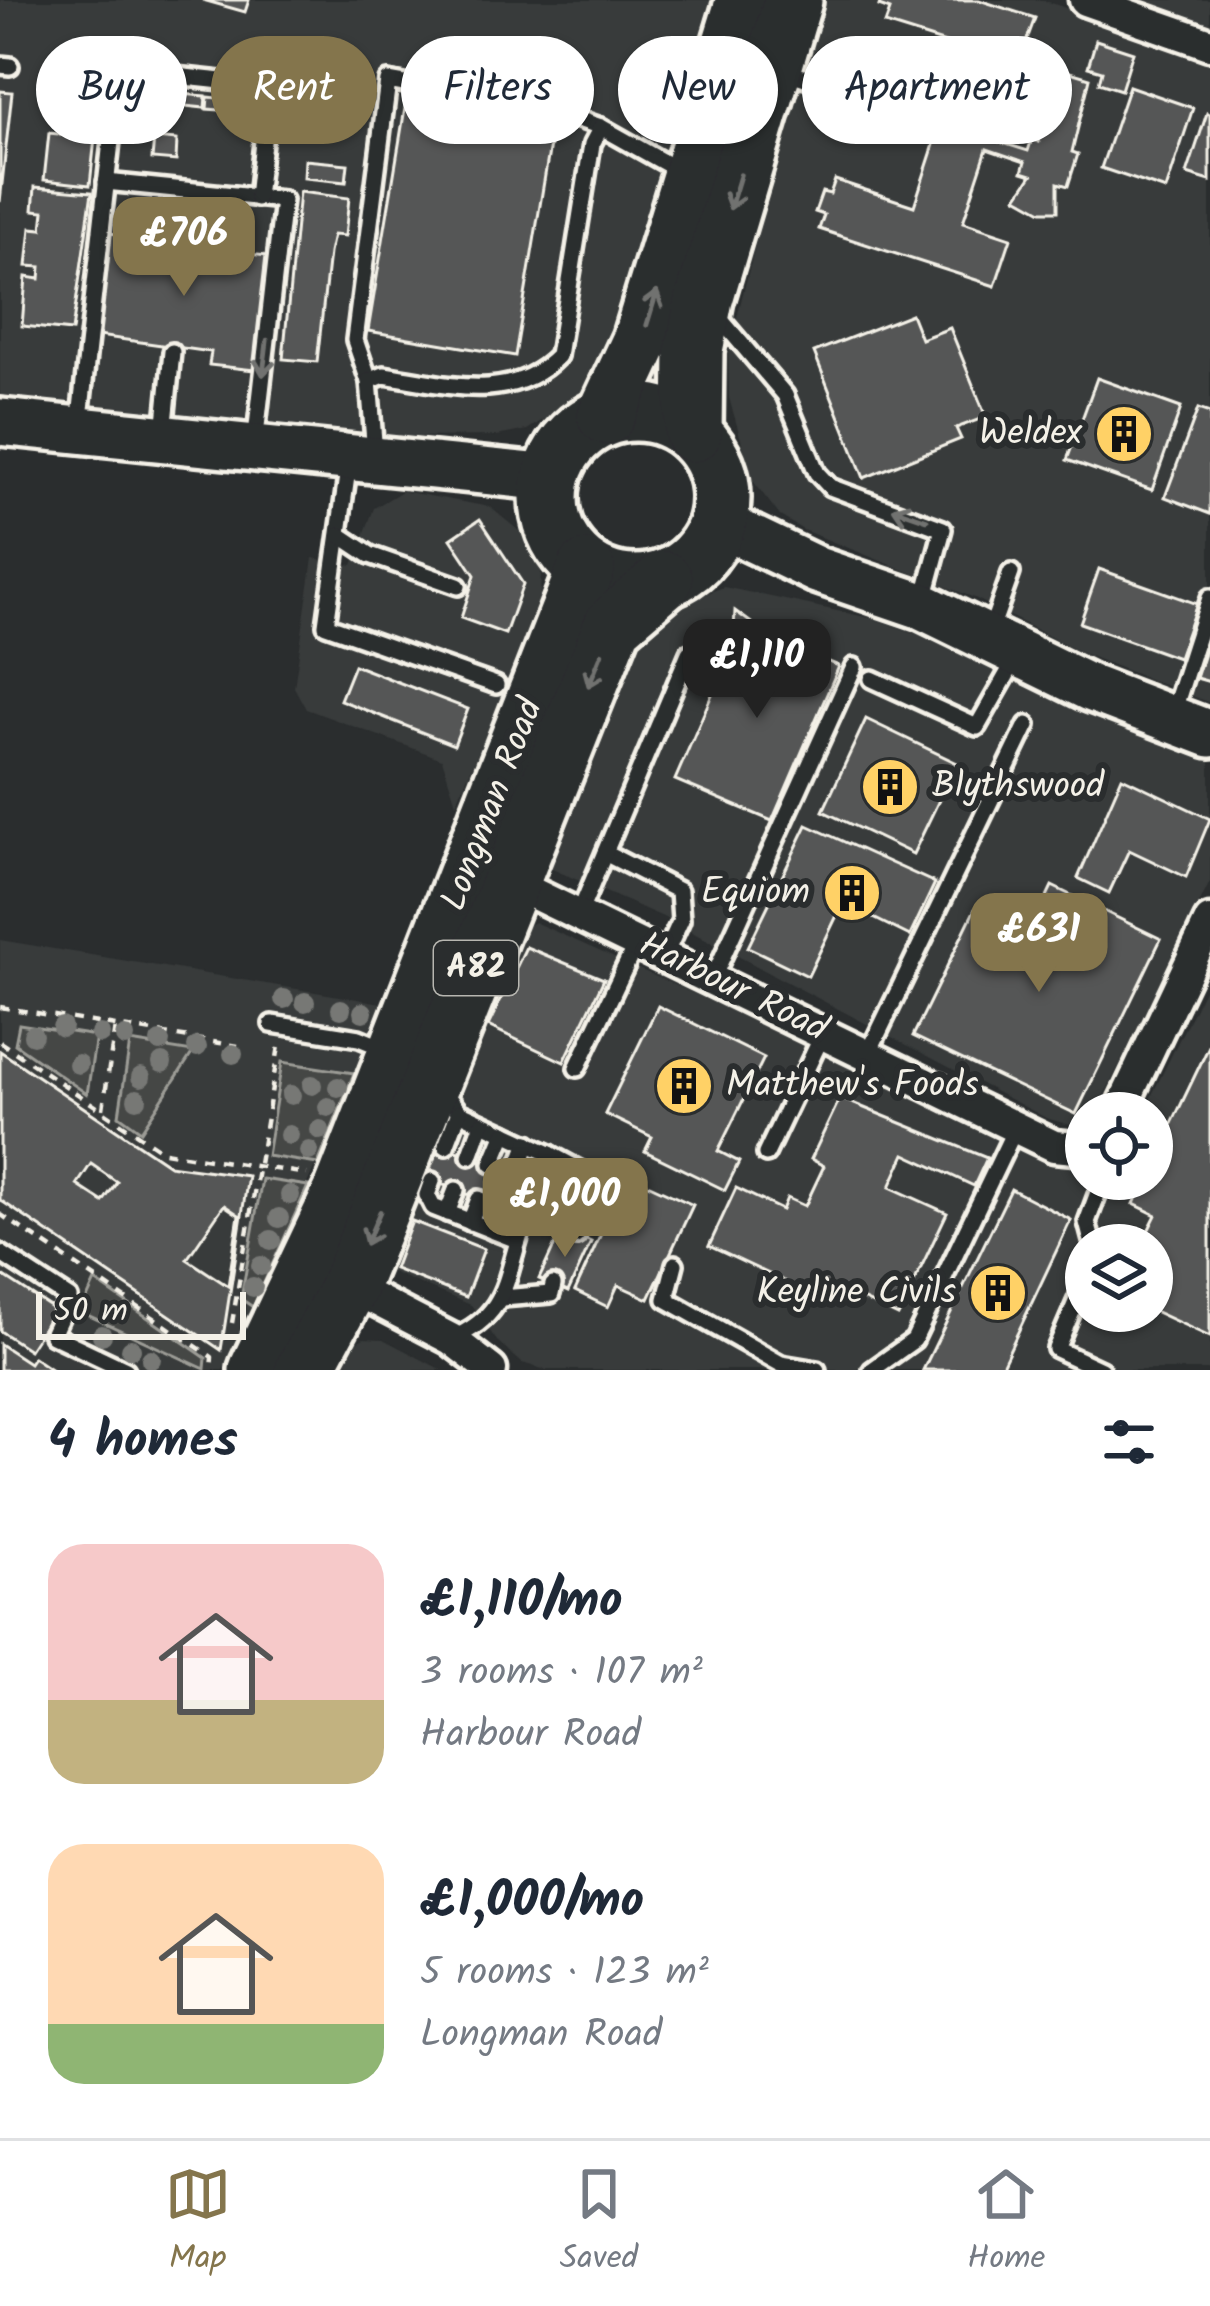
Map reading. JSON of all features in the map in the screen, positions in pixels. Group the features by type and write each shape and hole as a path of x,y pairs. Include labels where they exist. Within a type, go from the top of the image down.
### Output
{"highway":[{"path":"778,49 794,0"},
{"path":"606,416 641,341 738,7"},
{"path":"693,433 694,350 704,299 750,144"},
{"path":"664,580 624,583 586,569 554,529 551,478 562,452 581,430 606,416 652,412 693,433 719,474 719,523"},
{"name":"A82","path":"664,580 688,567 719,523"},
{"name":"Longman Road","path":"245,1349 290,1313 430,1080 586,569"},
{"name":"Longman Road","path":"304,1370 349,1286 613,624 664,580"}],"street":[{"path":"1084,0 1210,44"},
{"path":"0,422 551,478"},
{"path":"719,523 817,570 922,606 1190,727"},
{"name":"Harbour Road","path":"510,882 1054,1146 1065,1147"},
{"path":"1129,1092 1210,921"},
{"path":"349,1286 451,1339 479,1366"}],"lane":[{"path":"79,430 119,70 269,86 257,198"},
{"path":"496,685 326,626 340,535 376,419 355,340 388,81 556,111 602,127 692,176"},
{"path":"369,381 384,375 484,390 541,374 557,356 592,144 602,127"},
{"path":"106,182 284,200 255,449"},
{"path":"704,299 784,395 817,472 830,487 943,529 922,606"},
{"path":"163,439 172,352"},
{"path":"340,535 370,555 458,586"},
{"path":"872,680 977,727 1004,645 1011,573"},
{"path":"1190,727 1210,598"},
{"path":"579,914 689,653"},
{"path":"713,978 854,667"},
{"path":"868,1054 1027,725"},
{"path":"577,1068 651,948 681,920 679,892 604,853"},
{"path":"272,1024 359,1038 430,1080 482,1123 586,1174 593,1196 576,1236"},
{"path":"766,1154 824,1031"},
{"path":"430,1080 446,1146"},
{"path":"470,1156 482,1123"},
{"path":"872,1370 914,1340 1016,1127"},
{"path":"492,1165 505,1132"},
{"path":"516,1174 528,1143"},
{"path":"539,1183 550,1154"},
{"path":"432,1181 427,1195 433,1207 517,1240"},
{"path":"447,1213 456,1190"},
{"path":"470,1222 479,1199"},
{"path":"493,1231 502,1208"},
{"path":"451,1339 484,1325 502,1298 526,1217"},
{"path":"0,1252 69,1298 52,1335 126,1370"},
{"path":"675,1264 666,1299 782,1364 817,1370"},
{"path":"502,1298 551,1294 553,1285"},
{"path":"1065,1328 1056,1349 1101,1370"}],"path":[{"path":"0,1007 238,1046"},
{"path":"103,1111 115,1026"},
{"path":"0,1042 164,1152 314,1175"},
{"path":"245,1349 256,1166 275,1048 298,1049"},
{"path":"0,1214 212,1357 211,1370"}],"shaded area":[{"path":"0,0 718,0 707,36 618,36 618,144 674,144 606,367 574,401 527,430 497,436 322,435 0,400"},
{"path":"827,0 1043,0 1210,59 1210,703 1079,652 977,599 803,530 780,516 753,481 729,398 728,353 757,238 753,236 802,80 802,144 1072,144 1072,36 816,36"},
{"path":"1128,0 1210,0 1210,28 1138,3"},
{"path":"402,491 490,507 524,535 541,571 540,601 528,642 456,803 442,759 306,709 294,687 313,558 353,565 374,508"},
{"path":"724,587 875,619 929,638 1082,712 1210,761 1210,882 1106,1092 1065,1092 1065,1124 1046,1118 663,917 552,869 550,860 642,635 677,604"},
{"path":"534,922 1065,1164 1065,1200 1173,1200 1173,1092 1153,1092 1210,977 1210,1370 546,1370 522,1363 497,1341 471,1305 391,1272 388,1263 521,930"},
{"path":"0,940 388,1004 223,1370 0,1370"},
{"path":"19,1024 96,1036 87,1094 15,1044"},
{"path":"130,1042 193,1052 141,1131 119,1115"},
{"path":"282,1062 354,1073 318,1164 267,1156"},
{"path":"262,1179 308,1186 253,1307 241,1299"},
{"path":"95,1281 206,1358 205,1369 81,1312"},
{"path":"364,1338 383,1339 442,1370 334,1370 347,1347"}],"building":[{"path":"203,0 249,0 245,12"},
{"path":"881,0 979,0 1035,18 1028,36 923,36 885,24 890,10 879,6"},
{"path":"1096,40 1133,52 1121,90 1099,83 1102,71 1088,67"},
{"path":"1072,73 1090,78 1072,152 1078,154 1068,186 1058,183 1058,211 1042,211 1017,197 1032,175 1022,172 1025,162 987,149 963,222 1011,238 995,286 819,229 824,215 815,212 822,192 830,194 835,180 914,206 934,144 1006,144 1028,151 1030,144 1072,144"},
{"path":"1129,86 1193,108 1166,190 1101,168"},
{"path":"0,91 12,92 0,202"},
{"path":"187,95 206,96 205,108 187,106"},
{"path":"1210,114 1210,181 1187,174"},
{"path":"401,132 401,144 550,144 515,356 368,331"},
{"path":"48,144 94,144 90,185 44,180"},
{"path":"153,144 177,144 176,161 152,159"},
{"path":"305,160 348,164 346,182 304,178"},
{"path":"35,187 92,192 72,331 22,326 26,277 40,279 41,267 27,266 31,228 42,229 44,211 33,210"},
{"path":"299,192 349,198 345,236 333,235 329,253 317,362 283,359"},
{"path":"109,233 143,237 142,243 268,256 255,370 209,365 211,352 98,336"},
{"path":"911,314 921,339 950,328 986,417 956,428 961,439 864,478 814,352"},
{"name":"Weldex","path":"1097,378 1181,408 1152,490 1067,460"},
{"path":"1198,409 1210,413 1210,514 1165,497"},
{"path":"480,519 523,584 505,634 461,618 475,575 451,539"},
{"path":"1099,569 1197,604 1178,658 1080,623"},
{"path":"735,611 772,638 839,666 772,821 675,780 733,646"},
{"path":"1210,635 1210,682 1196,678"},
{"path":"354,665 468,709 454,745 340,700"},
{"name":"Blythswood","path":"866,719 957,763 913,854 823,811"},
{"path":"1122,777 1210,819 1186,877 1129,850 1109,893 1078,878"},
{"name":"Equiom","path":"807,825 935,883 910,936 843,903 808,976 748,947"},
{"path":"1052,886 1161,939 1087,1092 1065,1092 1065,1109 913,1036 975,909 988,915 995,902 1035,922"},
{"path":"526,947 604,979 564,1062 488,1026"},
{"name":"Matthew's Foods","path":"658,1006 764,1058 718,1151 739,1162 725,1190 645,1151 652,1137 605,1114"},
{"path":"1210,1044 1210,1337 1173,1320 1173,1224 1152,1224 1156,1215 1134,1204 1136,1200 1173,1200 1173,1121"},
{"path":"0,1051 169,1165 248,1176 221,1350 0,1200","holes":["91,1164 117,1182 103,1202 77,1185","224,1205 239,1215 228,1286 187,1259"]},
{"path":"840,1098 987,1158 974,1186 905,1154 890,1187 947,1213 898,1316 843,1290 835,1305 709,1246 736,1188 782,1210 787,1198 805,1206 824,1166 811,1159"},
{"path":"436,1143 549,1187 536,1221 423,1177"},
{"path":"628,1175 693,1205 649,1299 618,1285 608,1307 575,1291"},
{"name":"Keyline Civils","path":"1011,1189 1071,1220 1065,1224 1000,1370 923,1370"},
{"path":"412,1221 484,1249 466,1297 394,1269"},
{"path":"562,1229 591,1242 568,1292 539,1279"},
{"path":"0,1274 55,1310 29,1350 0,1331"},
{"path":"0,1344 29,1363 33,1357 52,1370 0,1370"}],"place":[{"name":"Weldex","path":"1124,434"},
{"name":"Blythswood","path":"890,787"},
{"name":"Equiom","path":"852,893"},
{"name":"Matthew's Foods","path":"684,1086"},
{"name":"Keyline Civils","path":"998,1293"}]}
